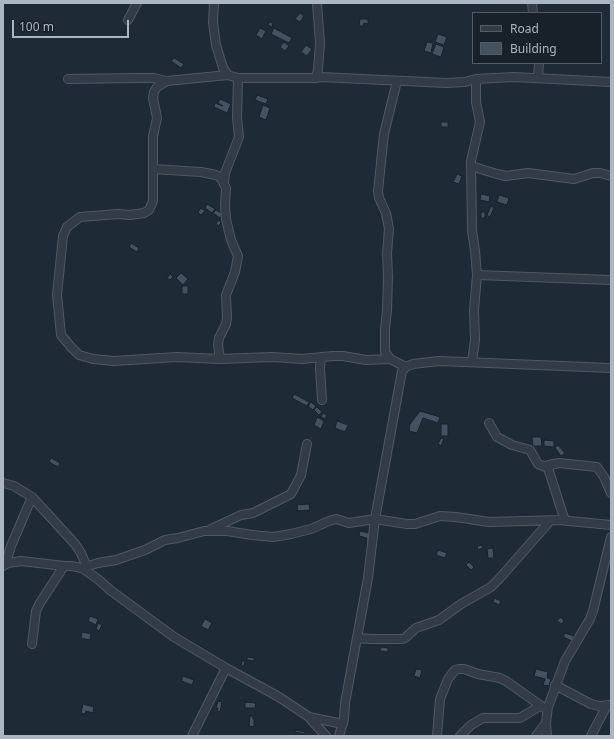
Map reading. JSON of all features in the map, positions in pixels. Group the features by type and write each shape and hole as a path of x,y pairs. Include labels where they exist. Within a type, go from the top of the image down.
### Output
{"street":[{"path":"128,20 137,3"},
{"path":"214,3 213,22 216,45 223,68 228,75"},
{"path":"316,78 320,43 317,3"},
{"path":"538,78 539,64"},
{"path":"68,79 154,78 167,81 228,75 238,78 321,77 446,83 465,82 476,79 538,78 611,82"},
{"path":"224,183 225,173 239,137 237,117 238,78"},
{"path":"472,362 475,340 474,310 477,275 472,230 472,157 480,122 476,102 476,79"},
{"path":"167,81 157,87 153,98 157,118 153,136 153,202 149,210 144,213 130,215 118,214 80,217 67,227 63,236 57,295 61,335 70,347 79,355 93,359 114,361 177,358 220,359 272,357 302,359 343,356 366,360 390,359"},
{"path":"398,81 384,134 378,184 379,198 386,213 390,229 387,253 388,277 385,352 390,359 406,367"},
{"path":"472,166 506,176 528,172 568,179 600,172 611,176"},
{"path":"154,169 200,172 216,175 221,178 226,188 226,219 238,256 235,272 226,295 227,318 226,324 219,338 218,345 220,359"},
{"path":"477,275 611,280"},
{"path":"321,357 320,368 322,400"},
{"path":"339,736 343,724 368,578 375,519 402,372 406,367 423,362 472,362 611,368"},
{"path":"489,423 497,437 512,445 530,450 538,464 545,466 556,463 596,467 604,477 611,493"},
{"path":"5,565 21,561 84,567 116,560 145,550 165,540 209,530 241,515 253,513 291,494 301,475 307,444"},
{"path":"545,466 548,468 564,518 567,521"},
{"path":"3,483 14,486 32,497 75,544 81,553 84,567 110,590 174,637 279,697 309,717 326,736"},
{"path":"5,565 11,546 32,497"},
{"path":"209,530 273,537 312,529 336,519 349,523 375,519 415,524 440,516 489,522 567,521 611,524"},
{"path":"357,638 402,639 416,628 439,620 461,604 491,587 550,521"},
{"path":"547,736 547,710 555,685 571,650 590,619 596,601 611,537"},
{"path":"32,644 36,611 64,566"},
{"path":"192,736 226,668"},
{"path":"437,736 440,699 448,679 454,670 464,669 478,674 500,678 547,710"},
{"path":"555,685 591,704 609,705"},
{"path":"591,736 609,705"},
{"path":"460,736 471,725 483,718 520,718 540,706"},
{"path":"309,717 343,724"},
{"path":"536,736 546,723"}],"building":[{"path":"300,13 304,16 300,22 295,19"},
{"path":"360,19 368,19 368,24 364,23 363,26 359,26"},
{"path":"269,22 273,23 272,27 268,25"},
{"path":"260,28 266,31 262,39 256,35"},
{"path":"274,28 292,38 289,43 271,34"},
{"path":"438,34 447,37 444,45 435,42"},
{"path":"284,42 289,46 285,51 280,47"},
{"path":"427,42 433,43 431,53 424,51"},
{"path":"436,44 444,47 441,57 432,54"},
{"path":"306,45 312,49 307,56 301,52"},
{"path":"174,58 184,64 181,68 171,61"},
{"path":"257,95 268,99 266,104 255,100"},
{"path":"220,99 231,104 227,113 214,107 215,103 223,106 218,103"},
{"path":"263,105 270,108 266,120 259,117"},
{"path":"441,122 448,122 448,127 441,127"},
{"path":"457,174 462,176 459,184 453,182"},
{"path":"481,194 490,196 489,202 480,200"},
{"path":"499,195 509,198 507,205 497,202"},
{"path":"207,204 215,209 212,213 205,208"},
{"path":"491,206 494,208 490,217 487,215"},
{"path":"201,208 205,211 201,215 198,212"},
{"path":"216,210 223,214 220,218 213,213"},
{"path":"481,212 485,212 485,218 481,218"},
{"path":"219,220 221,223 218,226 216,223"},
{"path":"131,243 139,248 137,252 129,247"},
{"path":"181,273 188,279 183,285 176,278"},
{"path":"170,274 173,277 170,280 167,278"},
{"path":"182,286 188,286 188,294 182,294"},
{"path":"294,394 309,402 307,406 292,398"},
{"path":"311,402 316,406 313,410 308,406"},
{"path":"317,407 322,412 319,415 314,410"},
{"path":"420,411 440,417 438,423 423,418 417,433 409,431 410,424"},
{"path":"323,413 327,415 325,419 321,417"},
{"path":"317,417 324,421 321,429 314,425"},
{"path":"337,421 348,425 345,432 335,428"},
{"path":"441,424 448,424 448,436 441,436"},
{"path":"532,437 541,437 542,446 533,446"},
{"path":"441,438 444,439 441,446 438,444"},
{"path":"544,440 554,441 554,447 544,446"},
{"path":"558,445 565,453 561,456 555,448"},
{"path":"51,458 60,463 58,467 49,462"},
{"path":"309,504 310,510 298,511 297,505"},
{"path":"360,531 372,534 369,544 366,544 367,538 359,536"},
{"path":"482,545 483,548 478,550 477,546"},
{"path":"493,548 494,558 488,558 487,549"},
{"path":"438,550 447,553 445,558 436,555"},
{"path":"469,562 474,567 471,570 466,565"},
{"path":"494,598 501,601 499,605 493,602"},
{"path":"90,616 98,619 96,625 88,621"},
{"path":"560,617 564,620 562,624 557,621"},
{"path":"205,619 212,623 208,630 201,626"},
{"path":"98,623 102,625 99,631 96,629"},
{"path":"82,632 91,634 90,640 81,638"},
{"path":"565,633 574,636 572,641 563,637"},
{"path":"381,647 388,648 388,652 380,651"},
{"path":"247,657 254,658 254,661 247,660"},
{"path":"242,661 245,661 244,666 241,666"},
{"path":"416,669 422,670 420,678 414,676"},
{"path":"536,669 548,672 547,678 551,679 549,686 543,685 545,679 534,676"},
{"path":"183,676 194,680 192,685 181,681"},
{"path":"218,701 222,702 220,712 217,711 218,708 216,708"},
{"path":"245,702 256,703 255,708 245,708"},
{"path":"83,704 94,707 93,713 86,711 85,714 81,713"},
{"path":"250,716 253,716 254,727 249,726"},
{"path":"296,730 305,732 305,734 295,732"}]}
